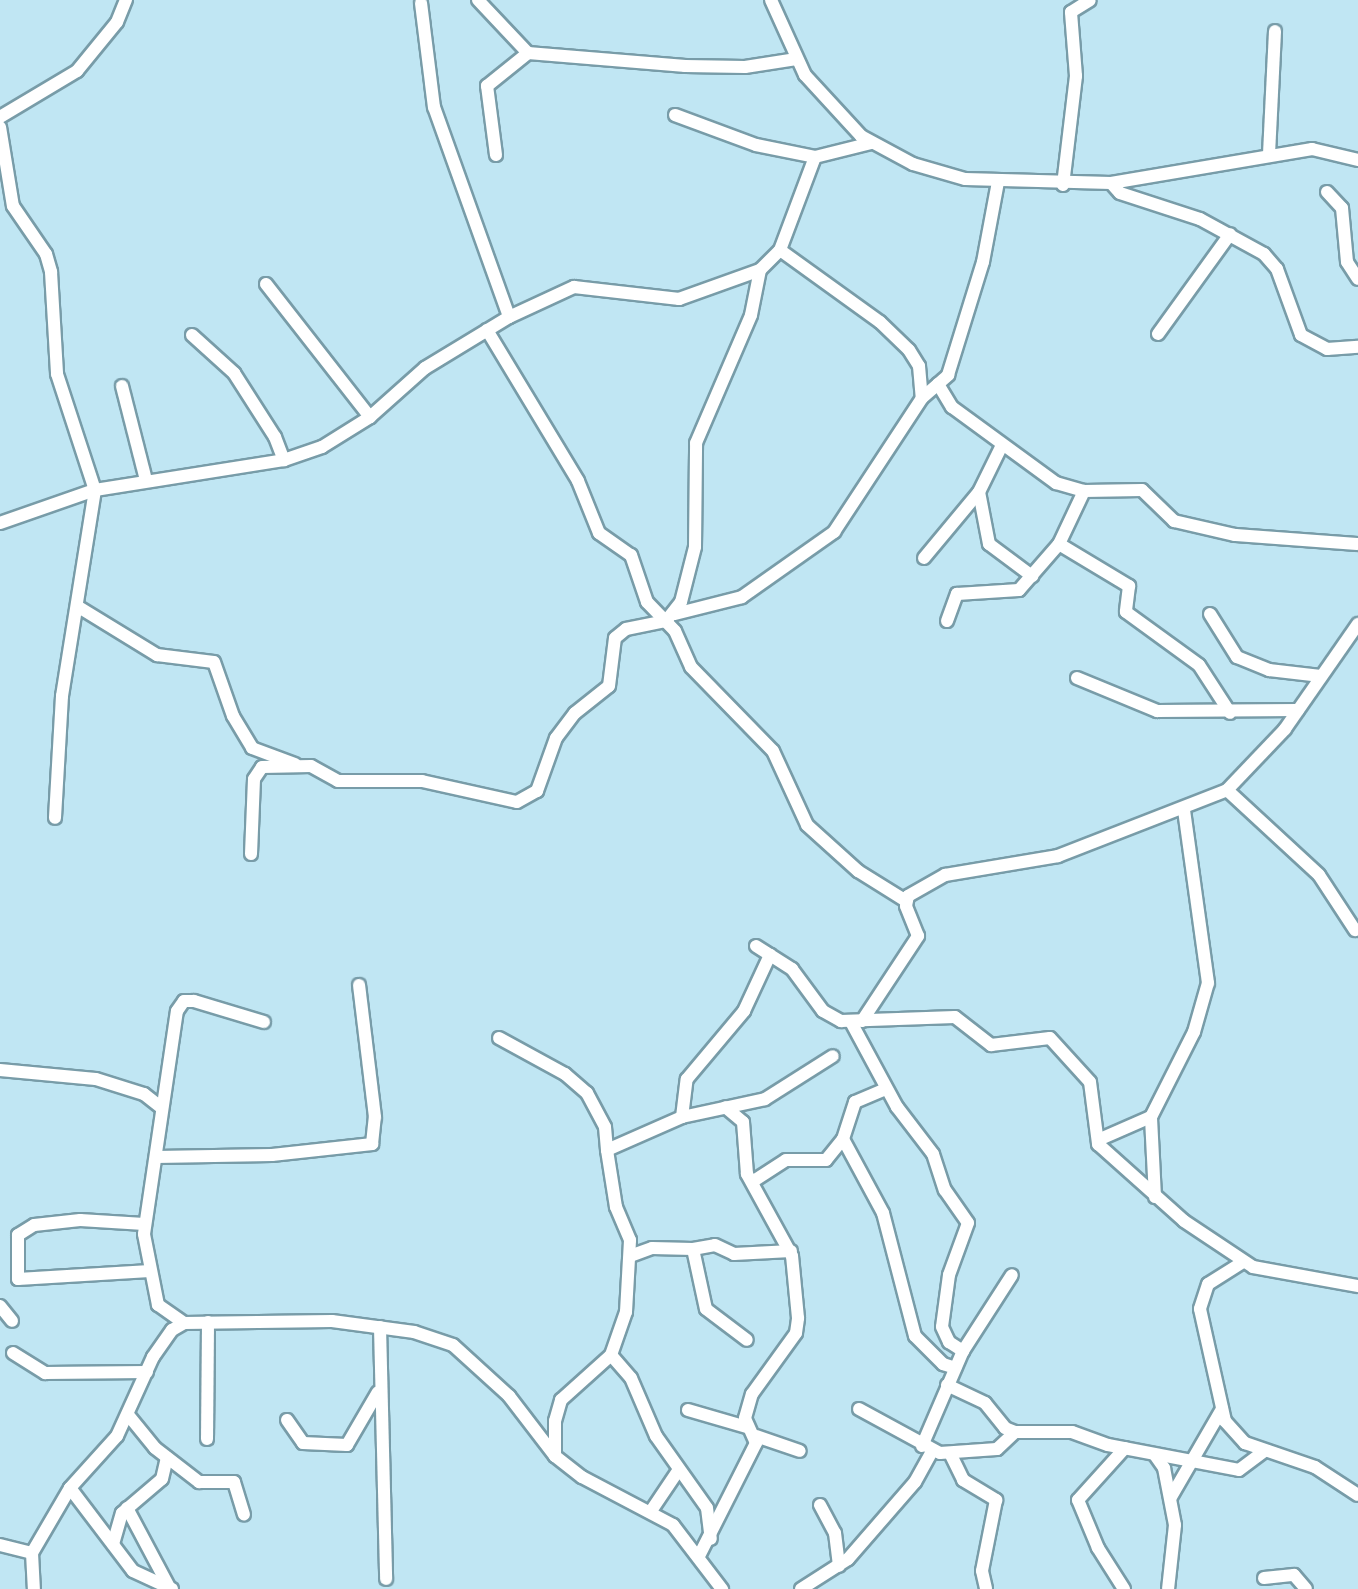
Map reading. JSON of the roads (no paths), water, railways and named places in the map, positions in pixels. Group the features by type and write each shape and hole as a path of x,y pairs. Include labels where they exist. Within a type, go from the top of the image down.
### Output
{"street":[{"path":"0,117 77,71 117,22 126,0"},
{"path":"478,0 528,53 685,66 745,67 796,59"},
{"path":"771,0 796,59 819,95 871,143 913,164 964,179 1063,185 1111,183 1269,154 1312,149 1358,160"},
{"path":"1063,185 1076,76 1071,12 1090,0"},
{"path":"421,3 436,117 510,317"},
{"path":"1269,154 1275,31"},
{"path":"496,155 487,86 528,53"},
{"path":"675,115 756,145 815,157 871,143"},
{"path":"0,127 13,191 12,206 46,254 51,272 57,374 95,490 62,696 55,818"},
{"path":"0,523 95,490 146,480 284,460 322,447 370,417 399,387 487,330 574,287 680,299 760,270 780,250 815,157"},
{"path":"251,854 256,772 301,766 317,767 339,781 397,777 530,800 556,738 575,713 609,686 615,638 626,629 742,597 834,532 922,398 948,375 964,332 998,182"},
{"path":"1111,183 1120,194 1230,234 1272,261 1301,336 1327,349 1358,347"},
{"path":"0,195 13,191"},
{"path":"1327,192 1342,208 1347,262 1358,279"},
{"path":"1158,334 1230,234"},
{"path":"780,250 880,322 909,350 919,366 922,398"},
{"path":"670,617 695,547 696,443 751,315 760,270"},
{"path":"266,284 370,417"},
{"path":"487,330 578,481 599,533 631,555 647,602 670,617 712,692 773,751 807,825 858,871 906,901 918,936 856,1022"},
{"path":"192,335 234,373 275,436 284,460"},
{"path":"938,384 946,401 1002,445 1056,483 1084,491 1142,490 1174,521 1235,535 1358,544"},
{"path":"122,386 146,480"},
{"path":"924,558 979,492 1002,445"},
{"path":"947,621 957,594 1015,592 1032,576 1059,544 1084,491"},
{"path":"979,492 989,544 1032,576"},
{"path":"1059,544 1130,586 1126,612 1199,664 1230,712"},
{"path":"77,606 157,655 214,662 232,716 252,748 301,766"},
{"path":"1210,614 1237,657 1269,670 1321,676"},
{"path":"906,901 945,876 1034,863 1184,809 1227,790 1298,710 1358,624"},
{"path":"1077,678 1138,707 1230,712 1298,710"},
{"path":"1227,790 1318,875 1354,930"},
{"path":"1155,1197 1151,1117 1194,1032 1208,983 1184,809"},
{"path":"756,946 802,980 831,1018 856,1022 955,1017 991,1045 1050,1038 1090,1082 1098,1140 1114,1163 1155,1197 1243,1262 1358,1286"},
{"path":"681,1117 687,1079 744,1011 770,955"},
{"path":"156,1157 272,1155 372,1144 375,1117 359,985"},
{"path":"184,1323 158,1305 150,1271 144,1224 179,1004 194,1001 264,1022"},
{"path":"856,1022 886,1089 933,1154 945,1190 968,1223 949,1275 942,1327 949,1342 963,1351"},
{"path":"498,1038 557,1068 587,1093 605,1127 607,1150 630,1256 626,1312 611,1355 561,1400 555,1421 555,1456"},
{"path":"607,1150 681,1117 765,1099 833,1056"},
{"path":"0,1070 96,1079 144,1094 162,1108"},
{"path":"752,1182 786,1160 826,1160 843,1139 855,1102 886,1089"},
{"path":"725,1107 743,1122 744,1159 752,1182 790,1251 797,1327 752,1394 747,1427"},
{"path":"1098,1140 1151,1117"},
{"path":"843,1139 883,1214 915,1336 943,1364 955,1368"},
{"path":"144,1224 80,1220 34,1225 18,1235 18,1279 150,1271"},
{"path":"630,1256 652,1248 693,1250 715,1245 734,1254 790,1251"},
{"path":"693,1250 706,1309 747,1341"},
{"path":"1243,1262 1208,1284 1200,1309 1222,1409 1235,1434 1264,1451 1315,1467 1358,1495"},
{"path":"801,1589 839,1566 915,1482 947,1385 963,1351 1012,1275"},
{"path":"0,1306 12,1321"},
{"path":"34,1589 32,1554 70,1488 129,1416 163,1339 184,1323 332,1321 380,1327 453,1345 509,1396 555,1456 582,1477 651,1511 700,1554 722,1589"},
{"path":"207,1322 207,1439"},
{"path":"380,1327 378,1392 386,1579"},
{"path":"13,1353 45,1373 147,1372"},
{"path":"611,1355 631,1378 652,1429 670,1450 678,1471 707,1508 711,1539"},
{"path":"947,1385 985,1404 1005,1428 1015,1432 1072,1432 1155,1455 1197,1459 1239,1470 1264,1451"},
{"path":"287,1420 303,1443 347,1445 378,1392"},
{"path":"859,1409 927,1449 950,1454 997,1449 1015,1432"},
{"path":"1171,1497 1197,1459 1222,1409"},
{"path":"688,1410 747,1427 756,1436 800,1451"},
{"path":"129,1416 167,1458 206,1485 234,1482 244,1515"},
{"path":"700,1554 711,1539 756,1436"},
{"path":"1124,1589 1098,1548 1078,1500 1125,1448"},
{"path":"950,1454 963,1480 996,1500 982,1571 986,1589"},
{"path":"1155,1455 1171,1497 1176,1547 1168,1589"},
{"path":"113,1544 128,1508 162,1479 167,1458"},
{"path":"651,1511 678,1471"},
{"path":"70,1488 133,1571 170,1588"},
{"path":"820,1505 835,1533 839,1566"},
{"path":"128,1508 170,1588"},
{"path":"0,1545 32,1554"},
{"path":"1264,1578 1294,1575 1306,1589"}]}
